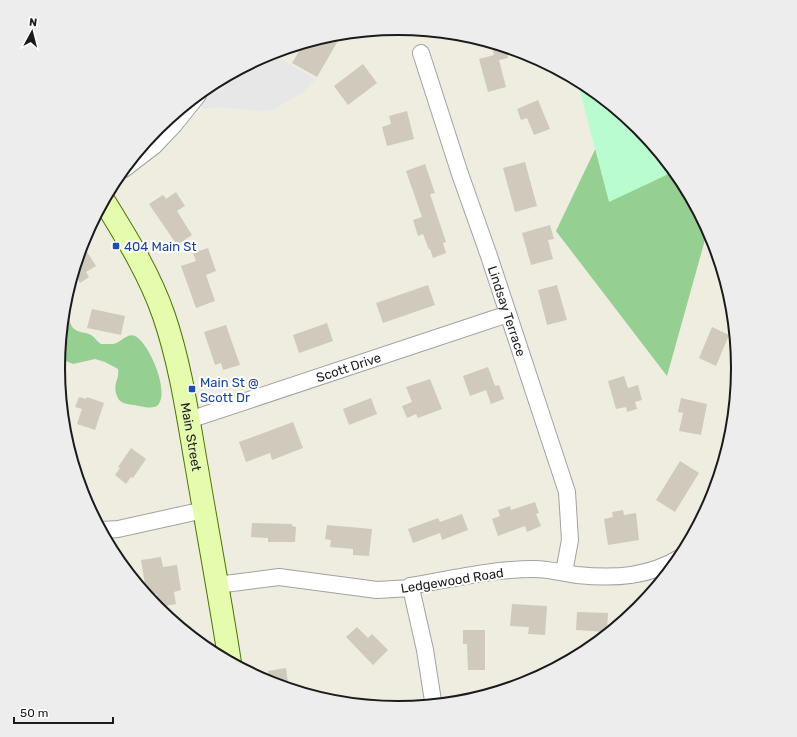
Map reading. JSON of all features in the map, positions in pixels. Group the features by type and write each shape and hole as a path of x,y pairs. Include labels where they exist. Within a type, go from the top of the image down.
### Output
{"main road":[{"name":"Main Street","path":"107,207 137,256 161,310 174,348 189,420 229,655"}],"street":[{"name":"Lindsay Terrace","path":"421,53 567,492 570,540 564,572"},
{"path":"144,154 154,146 181,116"},
{"name":"Scott Drive","path":"189,420 508,314"},
{"path":"107,530 118,529 204,510"},
{"name":"Ledgewood Road","path":"217,585 279,577 377,590 411,588 410,586 495,571 536,569 617,578 638,575 669,564"},
{"path":"411,588 425,650 433,700"}],"green space":[{"path":"579,88 602,104 634,133 669,174 609,202"},
{"path":"613,113 634,133 663,165 676,183 698,221 706,238 667,376 556,231"},
{"path":"69,318 73,328 77,331 91,335 101,344 113,344 130,335 135,336 140,340 152,357 160,379 161,398 158,405 146,407 126,404 120,401 115,388 118,369 105,362 95,359 73,364 65,361"}],"shaded area":[{"path":"279,57 316,79 303,92 273,110 262,111 220,107 203,109 199,101 212,92 213,93 223,90 227,83 251,69"}],"building":[{"path":"338,40 317,77 292,63 300,50"},
{"path":"492,48 507,53 508,58 499,60 506,87 488,92 479,59 494,55"},
{"path":"363,64 377,83 348,105 334,86"},
{"path":"538,100 550,129 534,135 527,118 521,120 517,109"},
{"path":"407,111 414,139 387,146 382,127 391,124 389,116"},
{"path":"525,162 537,206 515,212 503,168"},
{"path":"425,164 435,193 430,194 446,242 443,243 446,253 433,258 423,234 418,236 413,220 422,217 406,171"},
{"path":"176,192 185,206 177,211 192,235 177,245 149,204 163,195 166,199"},
{"path":"550,225 554,239 548,240 553,259 531,265 522,233"},
{"path":"208,248 216,271 206,275 215,301 196,308 181,266 196,261 193,253"},
{"path":"86,251 96,266 86,272 89,277 80,283 77,278"},
{"path":"428,285 435,305 383,323 376,303"},
{"path":"557,285 567,320 547,325 538,290"},
{"path":"92,309 125,316 121,335 87,328"},
{"path":"327,323 333,341 299,353 293,335"},
{"path":"226,325 240,365 223,370 221,363 215,365 204,332"},
{"path":"712,327 729,335 716,366 699,358"},
{"path":"488,367 495,386 499,385 504,399 491,404 486,390 470,396 463,376"},
{"path":"624,376 628,388 638,385 642,400 635,402 637,409 627,412 626,407 616,409 608,381"},
{"path":"430,379 442,409 418,418 416,414 407,418 402,406 412,402 406,387"},
{"path":"79,397 86,399 87,397 104,403 95,430 77,424 82,409 75,407"},
{"path":"371,398 377,414 349,425 343,409"},
{"path":"681,398 707,404 701,435 679,431 683,413 678,412"},
{"path":"293,422 303,448 272,460 270,453 246,462 239,442"},
{"path":"131,448 146,459 133,478 131,477 126,484 115,475 120,468 118,467"},
{"path":"680,461 699,473 675,512 656,500"},
{"path":"535,502 539,513 536,514 541,526 527,532 525,526 498,536 492,519 500,516 498,510 510,506 511,510"},
{"path":"623,510 624,515 636,513 639,540 608,545 604,519 613,517 612,512"},
{"path":"462,514 468,530 442,540 440,533 413,543 408,529 438,518 440,522"},
{"path":"252,523 292,524 292,526 296,527 295,542 268,542 268,538 251,537"},
{"path":"327,525 372,529 369,556 353,555 353,549 330,547 331,540 325,539"},
{"path":"161,557 163,567 177,565 181,590 174,592 176,604 165,606 158,598 157,594 154,595 145,585 141,560"},
{"path":"512,604 547,606 545,635 528,634 529,627 510,626"},
{"path":"577,612 608,613 607,628 603,632 576,630"},
{"path":"357,627 368,638 372,634 388,650 373,665 346,637"},
{"path":"463,630 485,630 485,670 468,670 467,644 463,644"},
{"path":"286,668 288,683 269,676 268,671"}],"place":[{"name":"404 Main St","path":"116,246"},
{"name":"Main St @ Scott Dr","path":"192,389"}]}
